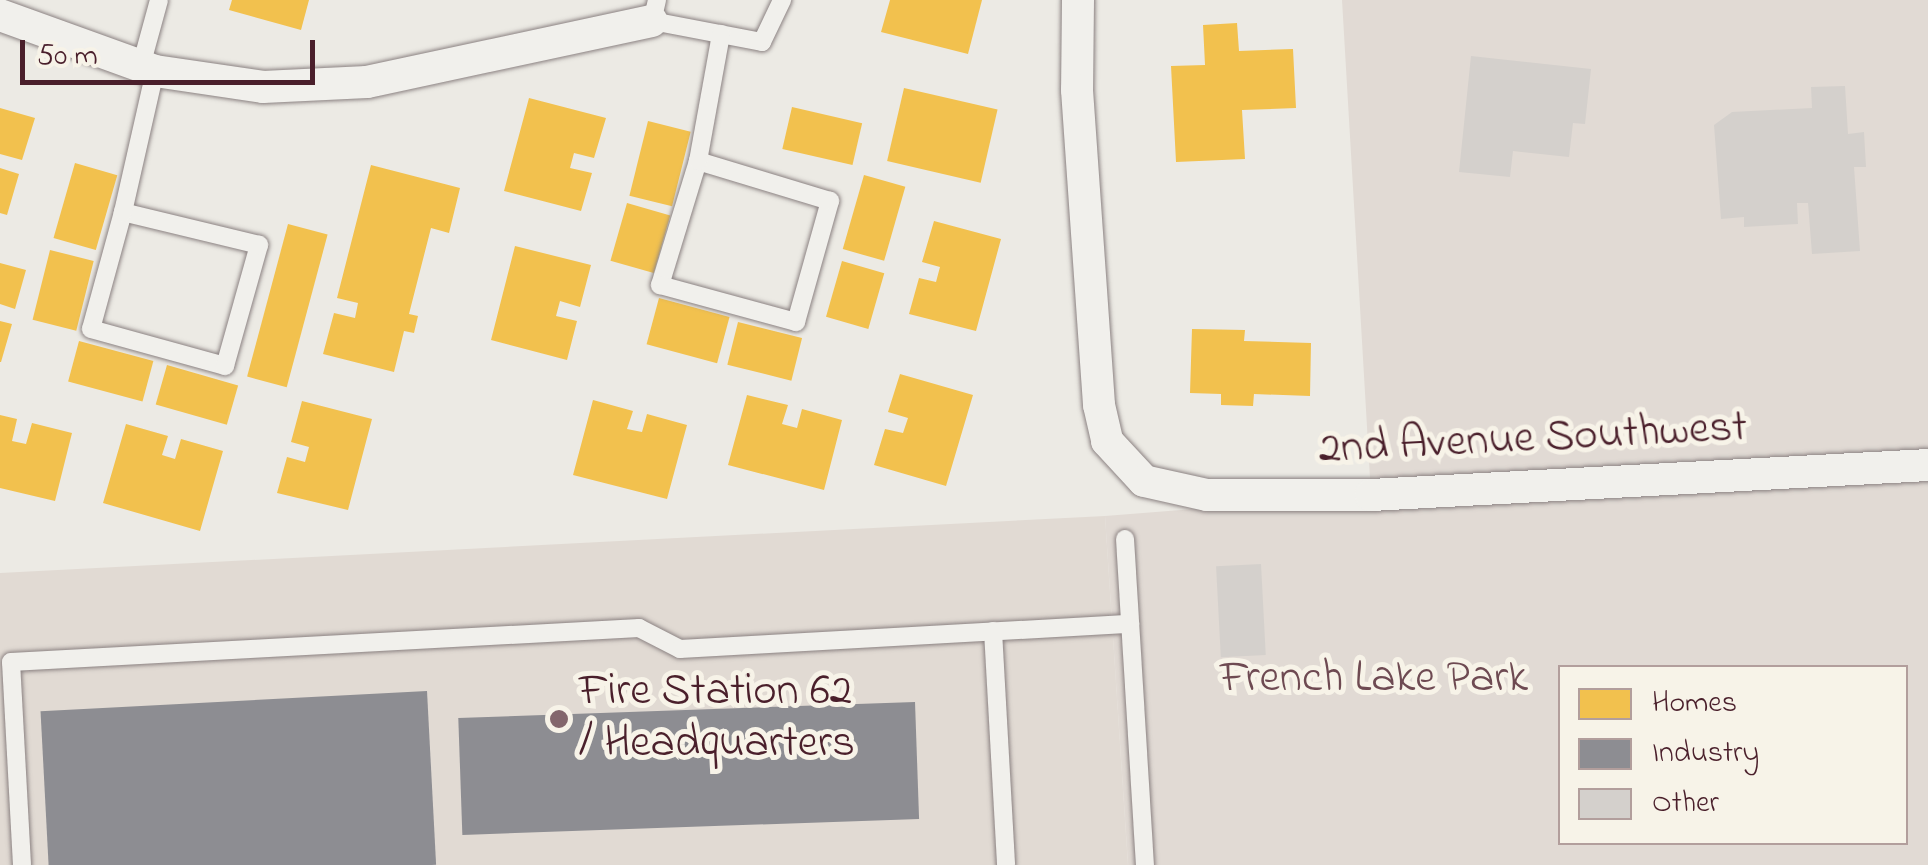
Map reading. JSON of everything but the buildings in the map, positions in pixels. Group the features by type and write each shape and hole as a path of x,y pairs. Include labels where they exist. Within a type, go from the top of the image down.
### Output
{"street":[{"name":"2nd Avenue Southwest","path":"1078,0 1077,90 1099,405 1107,442 1144,481 1207,495 1371,495 1928,466"},
{"path":"9,11 148,68 213,82 320,87 655,11"}],"lane":[{"path":"123,212 258,245 225,366 91,329 123,212 160,0"},
{"path":"655,11 722,34 762,42 782,0"},
{"path":"698,161 830,202 796,322 660,286 698,161 722,34"},
{"path":"1125,538 1145,865"},
{"path":"22,865 11,662 639,628 680,649 1130,624"},
{"path":"993,632 1006,865"}],"shaded area":[{"name":"Fire Station 62 / Headquarters","path":"1105,516 1128,865 0,865 0,573"}],"green space":[{"name":"French Lake Park","path":"1342,0 1928,0 1928,865 1128,865 1105,516 1371,495"}],"place":[{"name":"Fire Station 62 / Headquarters","path":"559,719"}]}
